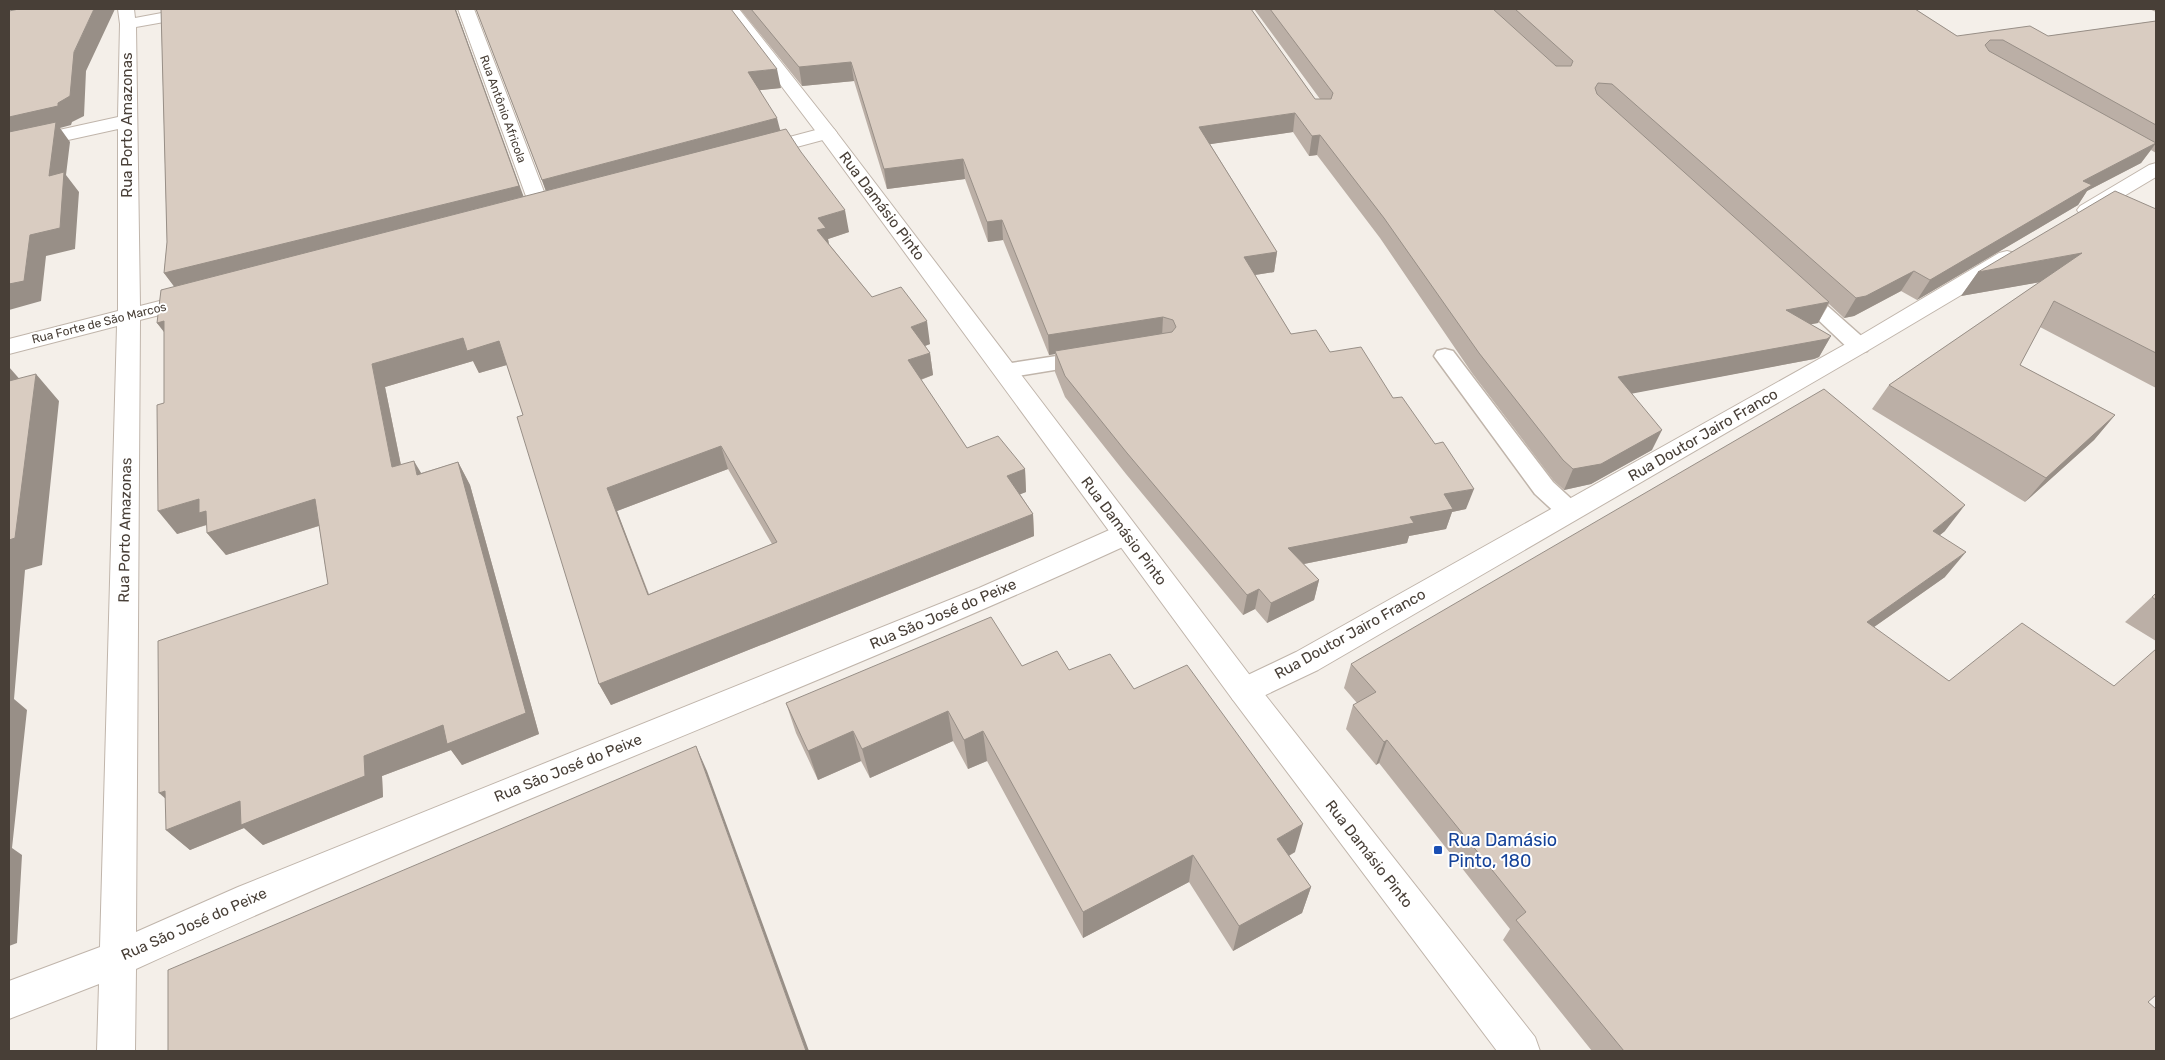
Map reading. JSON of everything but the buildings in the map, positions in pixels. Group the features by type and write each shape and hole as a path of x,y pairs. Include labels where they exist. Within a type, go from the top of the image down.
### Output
{"street":[{"path":"127,16 209,9"},
{"name":"Rua Antônio Africola","path":"466,9 541,210"},
{"name":"Rua Damásio Pinto","path":"731,9 827,133 1244,691 1521,1051"},
{"name":"Rua Porto Amazonas","path":"116,1051 129,316 126,121 127,16"},
{"path":"9,147 126,121"},
{"path":"741,156 827,133"},
{"path":"2071,219 2153,162"},
{"name":"Rua Doutor Jairo Franco","path":"1244,691 1307,661 1859,346 2029,245"},
{"name":"Rua Forte de São Marcos","path":"9,346 215,294"},
{"name":"Rua São José do Peixe","path":"9,1000 117,959 250,899 989,596 1126,534"}],"lane":[{"path":"1787,280 1859,346"},
{"path":"1005,371 1113,354"},
{"path":"1445,356 1544,488 1569,511"}],"place":[{"name":"Rua Damásio Pinto, 180","path":"1438,850"}]}
